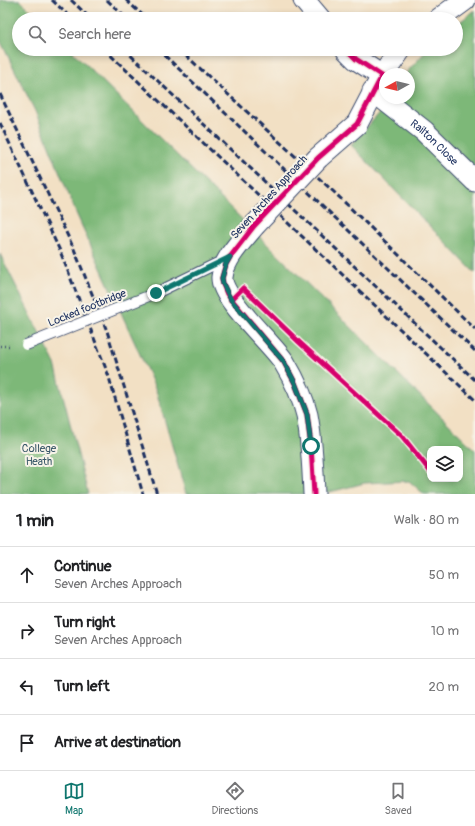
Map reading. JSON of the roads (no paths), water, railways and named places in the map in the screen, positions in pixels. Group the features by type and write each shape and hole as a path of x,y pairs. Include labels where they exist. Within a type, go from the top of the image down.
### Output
{"street":[{"path":"304,0 314,12"},
{"path":"449,12 465,0"},
{"name":"Railton Close","path":"353,56 377,83 475,181"},
{"name":"Seven Arches Approach","path":"314,494 307,414 295,383 284,362 227,294 222,278 226,264 230,257 254,226 318,158 357,124 377,83 396,56"}],"lane":[{"name":"Locked footbridge","path":"26,345 156,293 230,257"}],"railway":[{"path":"52,0 65,12"},
{"path":"71,0 84,12"},
{"path":"107,0 120,12"},
{"path":"126,0 139,12"},
{"path":"111,56 475,400"},
{"path":"131,56 475,380"},
{"path":"165,56 475,351"},
{"path":"187,56 335,193 475,329"},
{"path":"0,94 74,249 107,331 157,494"},
{"path":"0,123 60,251 108,374 143,494"}],"park label":[{"name":"College Heath","path":"39,454"}]}
